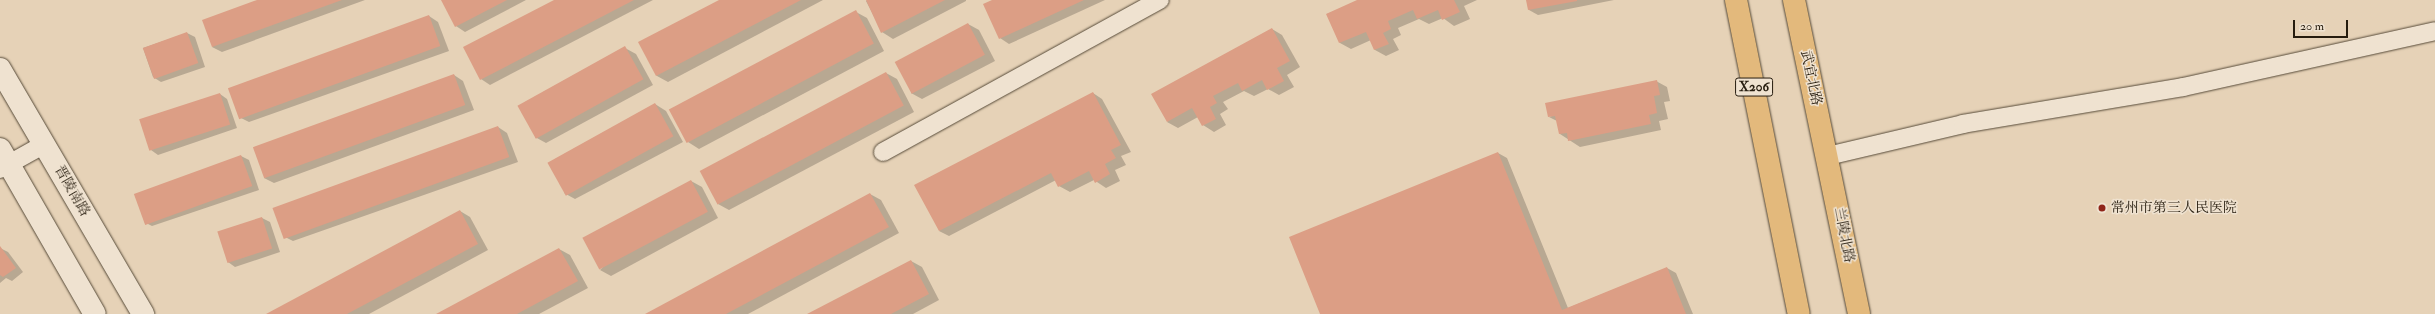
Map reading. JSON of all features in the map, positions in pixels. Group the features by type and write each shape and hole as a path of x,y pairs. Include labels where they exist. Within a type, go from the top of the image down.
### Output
{"main road":[{"name":"X206","path":"1736,0 1800,314"},
{"name":"武宜北路","path":"1794,0 1828,156"},
{"name":"晋陵南路","path":"0,69 143,314"},
{"name":"兰陵北路","path":"1828,156 1859,314"},
{"path":"3,160 95,314"}],"street":[{"path":"883,152 1160,0"},
{"path":"1828,156 1963,124 2183,87 2435,30"},
{"path":"3,160 45,144"}],"building":[{"path":"257,0 342,0 212,47 202,20"},
{"path":"441,0 507,0 455,27"},
{"path":"554,0 634,0 480,80 463,47"},
{"path":"719,0 801,0 656,76 638,42"},
{"path":"866,0 945,0 881,33"},
{"path":"992,0 1084,0 999,39 983,4"},
{"path":"1357,0 1454,0 1460,12 1442,20 1438,10 1417,19 1413,10 1388,21 1391,29 1383,33 1389,44 1374,50 1366,32 1339,43 1326,14"},
{"path":"1526,0 1577,0 1577,1 1528,10"},
{"path":"856,10 874,44 687,143 669,110"},
{"path":"429,15 440,46 239,119 228,88"},
{"path":"968,23 985,55 912,94 895,62"},
{"path":"1272,28 1290,61 1277,68 1284,81 1267,90 1262,80 1242,91 1238,83 1213,96 1217,103 1210,107 1216,119 1202,126 1192,108 1167,122 1151,94"},
{"path":"187,32 198,63 154,79 143,48"},
{"path":"625,46 643,79 536,139 517,106"},
{"path":"886,72 904,106 718,205 700,171"},
{"path":"454,74 465,105 264,178 253,147"},
{"path":"1657,80 1660,95 1654,96 1657,113 1649,115 1651,124 1568,141 1567,133 1559,134 1555,116 1548,117 1545,103"},
{"path":"1093,92 1121,145 1111,150 1116,158 1105,164 1110,174 1095,183 1089,171 1058,187 1051,173 939,231 914,185"},
{"path":"220,93 230,124 149,151 139,119"},
{"path":"655,103 673,136 566,196 547,163"},
{"path":"498,126 509,157 284,239 272,208"},
{"path":"1498,152 1562,310 1667,267 1686,314 1320,314 1289,237"},
{"path":"241,155 252,186 145,225 134,194"},
{"path":"691,180 708,212 599,270 582,238"},
{"path":"870,193 889,227 726,314 645,314"},
{"path":"460,210 478,244 347,314 266,314"},
{"path":"262,217 272,248 227,263 217,232"},
{"path":"0,246 16,268 3,277 0,275"},
{"path":"559,248 578,281 517,314 436,314"},
{"path":"911,260 929,294 891,314 807,314"}],"place":[{"name":"常州市第三人民医院","path":"2102,208"}]}
